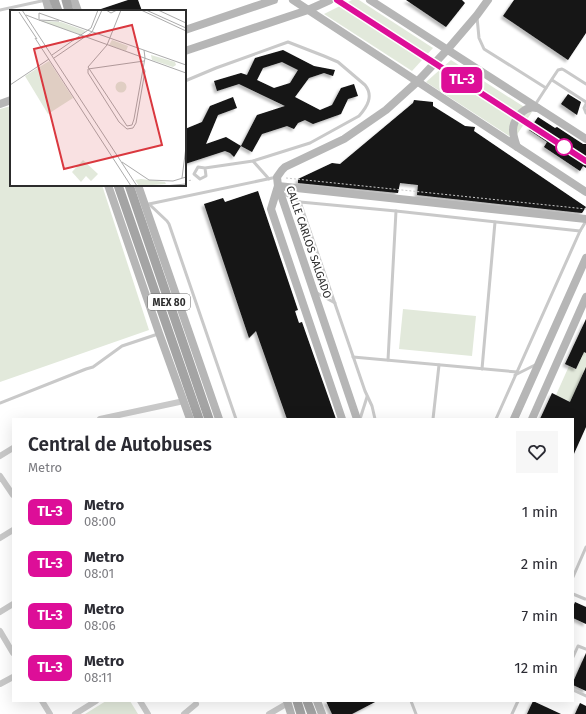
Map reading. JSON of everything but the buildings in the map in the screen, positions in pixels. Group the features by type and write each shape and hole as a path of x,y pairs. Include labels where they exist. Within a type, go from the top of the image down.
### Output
{"main road":[{"path":"54,0 58,10"},
{"path":"66,0 69,10"},
{"name":"MEX 80","path":"118,186 199,418"},
{"name":"MEX 80","path":"129,186 209,418"},
{"path":"290,702 301,714"},
{"path":"307,702 312,714"}],"street":[{"path":"46,0 49,10"},
{"path":"74,0 78,10"},
{"path":"186,30 274,0"},
{"path":"293,0 586,192"},
{"path":"186,51 308,10 330,0"},
{"path":"370,0 586,139"},
{"name":"CALLE CARLOS SALGADO","path":"357,418 279,188 273,178 285,167 344,139 386,110 417,82 447,50 488,0"},
{"path":"0,104 10,100"},
{"path":"517,147 513,134 514,123 518,116 524,111 536,107"},
{"path":"108,186 190,418"},
{"path":"138,186 148,205 219,418"},
{"path":"342,418 271,209 279,188 586,220"},
{"path":"514,418 586,258"},
{"path":"532,418 586,297"},
{"path":"105,418 184,402"},
{"path":"0,456 12,449"},
{"path":"0,476 12,494"},
{"path":"0,538 12,531"},
{"path":"0,612 12,605"},
{"path":"0,632 12,651"},
{"path":"0,684 12,678"},
{"path":"43,702 50,714"},
{"path":"75,714 94,702"},
{"path":"141,702 148,714"},
{"path":"269,714 290,702 292,714"},
{"path":"317,702 322,714"},
{"path":"184,714 196,704"}],"lane":[{"path":"0,10 46,0"},
{"path":"477,15 479,38 482,47 546,88"},
{"path":"186,81 288,42 338,62 369,90 369,101 365,110 359,116 310,143 253,161 205,168 198,167 194,174 200,179 206,176 205,168"},
{"path":"536,107 558,70 563,69 586,84"},
{"path":"552,80 586,103 584,108 586,113"},
{"path":"253,161 273,178"},
{"path":"148,205 273,178"},
{"path":"279,188 285,195 300,202 580,231"},
{"path":"300,202 367,397 372,406 375,418"},
{"path":"148,205 170,224 236,418"},
{"path":"388,360 396,211"},
{"path":"496,418 586,220"},
{"path":"482,369 495,222"},
{"path":"314,291 335,303"},
{"path":"0,403 93,367 122,346 159,333"},
{"path":"353,357 482,369 516,374 539,364"},
{"path":"433,418 439,365"},
{"path":"360,418 367,397"},
{"path":"574,575 586,547"},
{"path":"574,594 586,598"},
{"path":"574,655 578,646 586,650"},
{"path":"574,690 586,696"},
{"path":"411,702 416,714"},
{"path":"512,714 518,702"}],"path":[{"path":"273,178 586,209"},
{"path":"186,181 200,179"}],"shaded area":[{"path":"352,0 359,0 433,48 412,71 324,14"},
{"path":"451,60 532,112 514,139 426,82"},
{"path":"10,106 10,186 102,186 149,330 0,382 0,109"},
{"path":"403,309 476,316 472,356 399,349"},
{"path":"577,349 586,353 586,390 579,406 556,395 569,366 576,369 580,361 573,358"},
{"path":"104,702 131,702 138,714 85,714"}],"railway":[{"path":"337,0 586,161"}],"metro line":[{"name":"TL-3","path":"337,0 586,161"}]}
